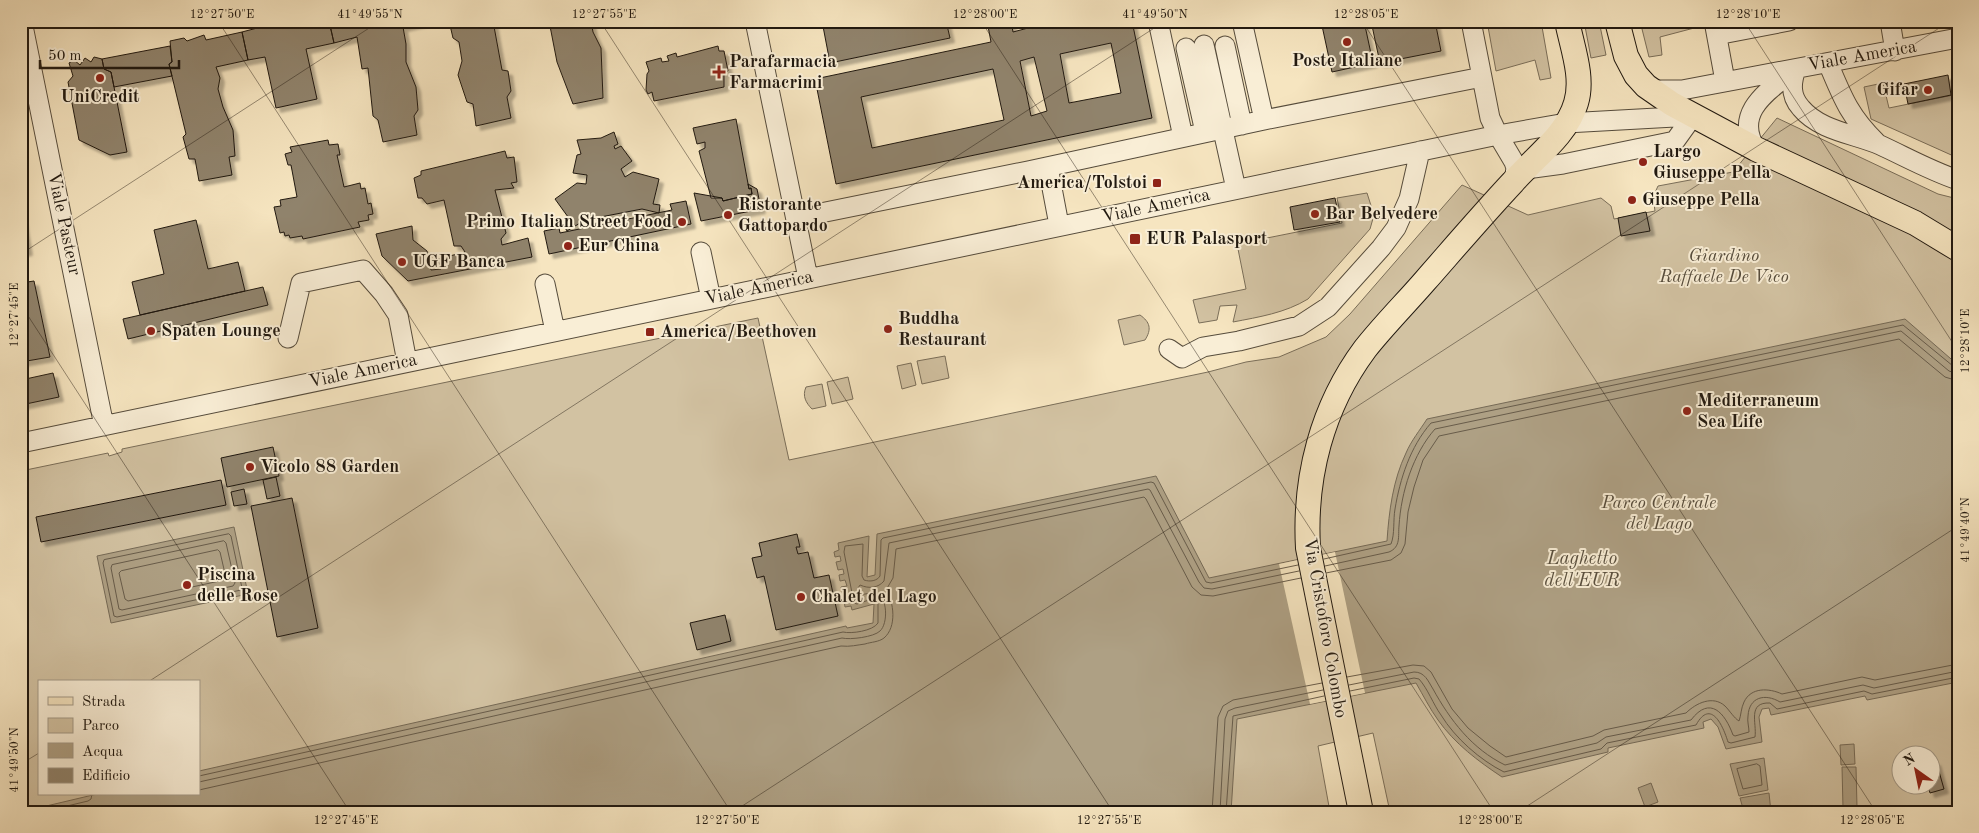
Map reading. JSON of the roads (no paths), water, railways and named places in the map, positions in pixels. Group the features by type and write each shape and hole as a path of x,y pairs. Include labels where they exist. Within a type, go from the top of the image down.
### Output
{"main road":[{"name":"Via Cristoforo Colombo","path":"1361,812 1310,561 1307,504 1321,434 1339,391 1381,330 1573,113 1579,86 1567,21"},
{"path":"1617,21 1629,63 1640,80 1651,90 1693,116 1756,149 1915,223 1958,248"}],"street":[{"name":"Viale Pasteur","path":"22,21 30,100 104,426"},
{"path":"755,21 808,278"},
{"path":"1158,21 1183,137"},
{"path":"1242,21 1264,120"},
{"path":"1471,21 1490,118 1520,175 1563,164 1675,141 1693,116"},
{"path":"1725,81 1721,27 1790,21"},
{"path":"1890,21 1894,51"},
{"name":"Viale America","path":"1651,90 1682,90 1958,38"},
{"path":"1195,46 1214,131 1236,189"},
{"path":"1225,46 1242,125"},
{"path":"1828,63 1852,117 1878,144"},
{"path":"1796,68 1792,81 1792,92 1802,110 1828,126 1878,144 1958,180"},
{"name":"Viale America","path":"1756,149 1748,135 1747,128 1751,112 1765,95 1796,68"},
{"path":"796,218 1048,167 1264,120 1482,77"},
{"path":"1498,135 1566,123 1693,116"},
{"name":"Viale America","path":"21,443 1059,225 1498,135"},
{"path":"1169,349 1182,358 1203,348 1298,326 1328,307 1381,248 1396,228 1409,199 1420,151"},
{"path":"1048,167 1059,225"},
{"path":"701,252 711,298"},
{"path":"288,338 301,283 363,270 384,294 398,315 407,362"},
{"path":"546,284 556,331"}],"water":[{"name":"Laghetto dell'EUR","path":"1905,319 1958,365 1958,682 1867,700 1865,696 1771,715 1769,708 1762,709 1759,717 1762,742 1726,749 1718,727 1711,719 1703,722 1704,728 1608,748 1608,752 1502,777 1452,737 1435,716 1416,683 1237,719 1231,812 21,812 89,796 200,796 200,771 846,626 847,628 873,623 874,604 852,610 851,606 845,607 844,601 849,599 848,594 843,595 841,587 847,586 845,580 840,581 839,575 844,574 843,569 838,570 836,562 841,561 840,556 835,557 834,552 839,550 838,543 869,536 867,577 875,575 877,534 1156,476 1209,578 1387,541 1390,507 1398,474 1408,449 1427,419"},
{"path":"234,527 248,594 111,623 97,556"},
{"path":"1854,744 1855,764 1841,765 1840,745"},
{"path":"1764,758 1768,790 1739,796 1730,764"},
{"path":"1842,767 1856,767 1857,807 1843,808"},
{"path":"1651,783 1658,802 1645,807 1638,788"},
{"path":"1769,793 1771,812 1744,812 1740,798"}],"place":[{"name":"Poste Italiane","path":"1347,42"},
{"name":"Parafarmacia Farmacrimi","path":"719,72"},
{"name":"UniCredit","path":"100,78"},
{"name":"Gifar","path":"1928,90"},
{"name":"Largo Giuseppe Pella","path":"1643,162"},
{"name":"America/Tolstoi","path":"1157,183"},
{"name":"Giuseppe Pella","path":"1632,200"},
{"name":"Bar Belvedere","path":"1315,214"},
{"name":"Ristorante Gattopardo","path":"728,215"},
{"name":"Primo Italian Street Food","path":"682,222"},
{"name":"EUR Palasport","path":"1135,239"},
{"name":"Eur China","path":"568,246"},
{"name":"UGF Banca","path":"402,262"},
{"name":"Buddha Restaurant","path":"888,329"},
{"name":"Spaten Lounge","path":"151,331"},
{"name":"America/Beethoven","path":"650,332"},
{"name":"Mediterraneum Sea Life","path":"1687,411"},
{"name":"Vicolo 88 Garden","path":"250,467"},
{"name":"Piscina delle Rose","path":"187,585"},
{"name":"Chalet del Lago","path":"801,597"}],"park label":[{"name":"Giardino Raffaele De Vico","path":"1724,266"},
{"name":"Parco Centrale del Lago","path":"1659,513"}]}
